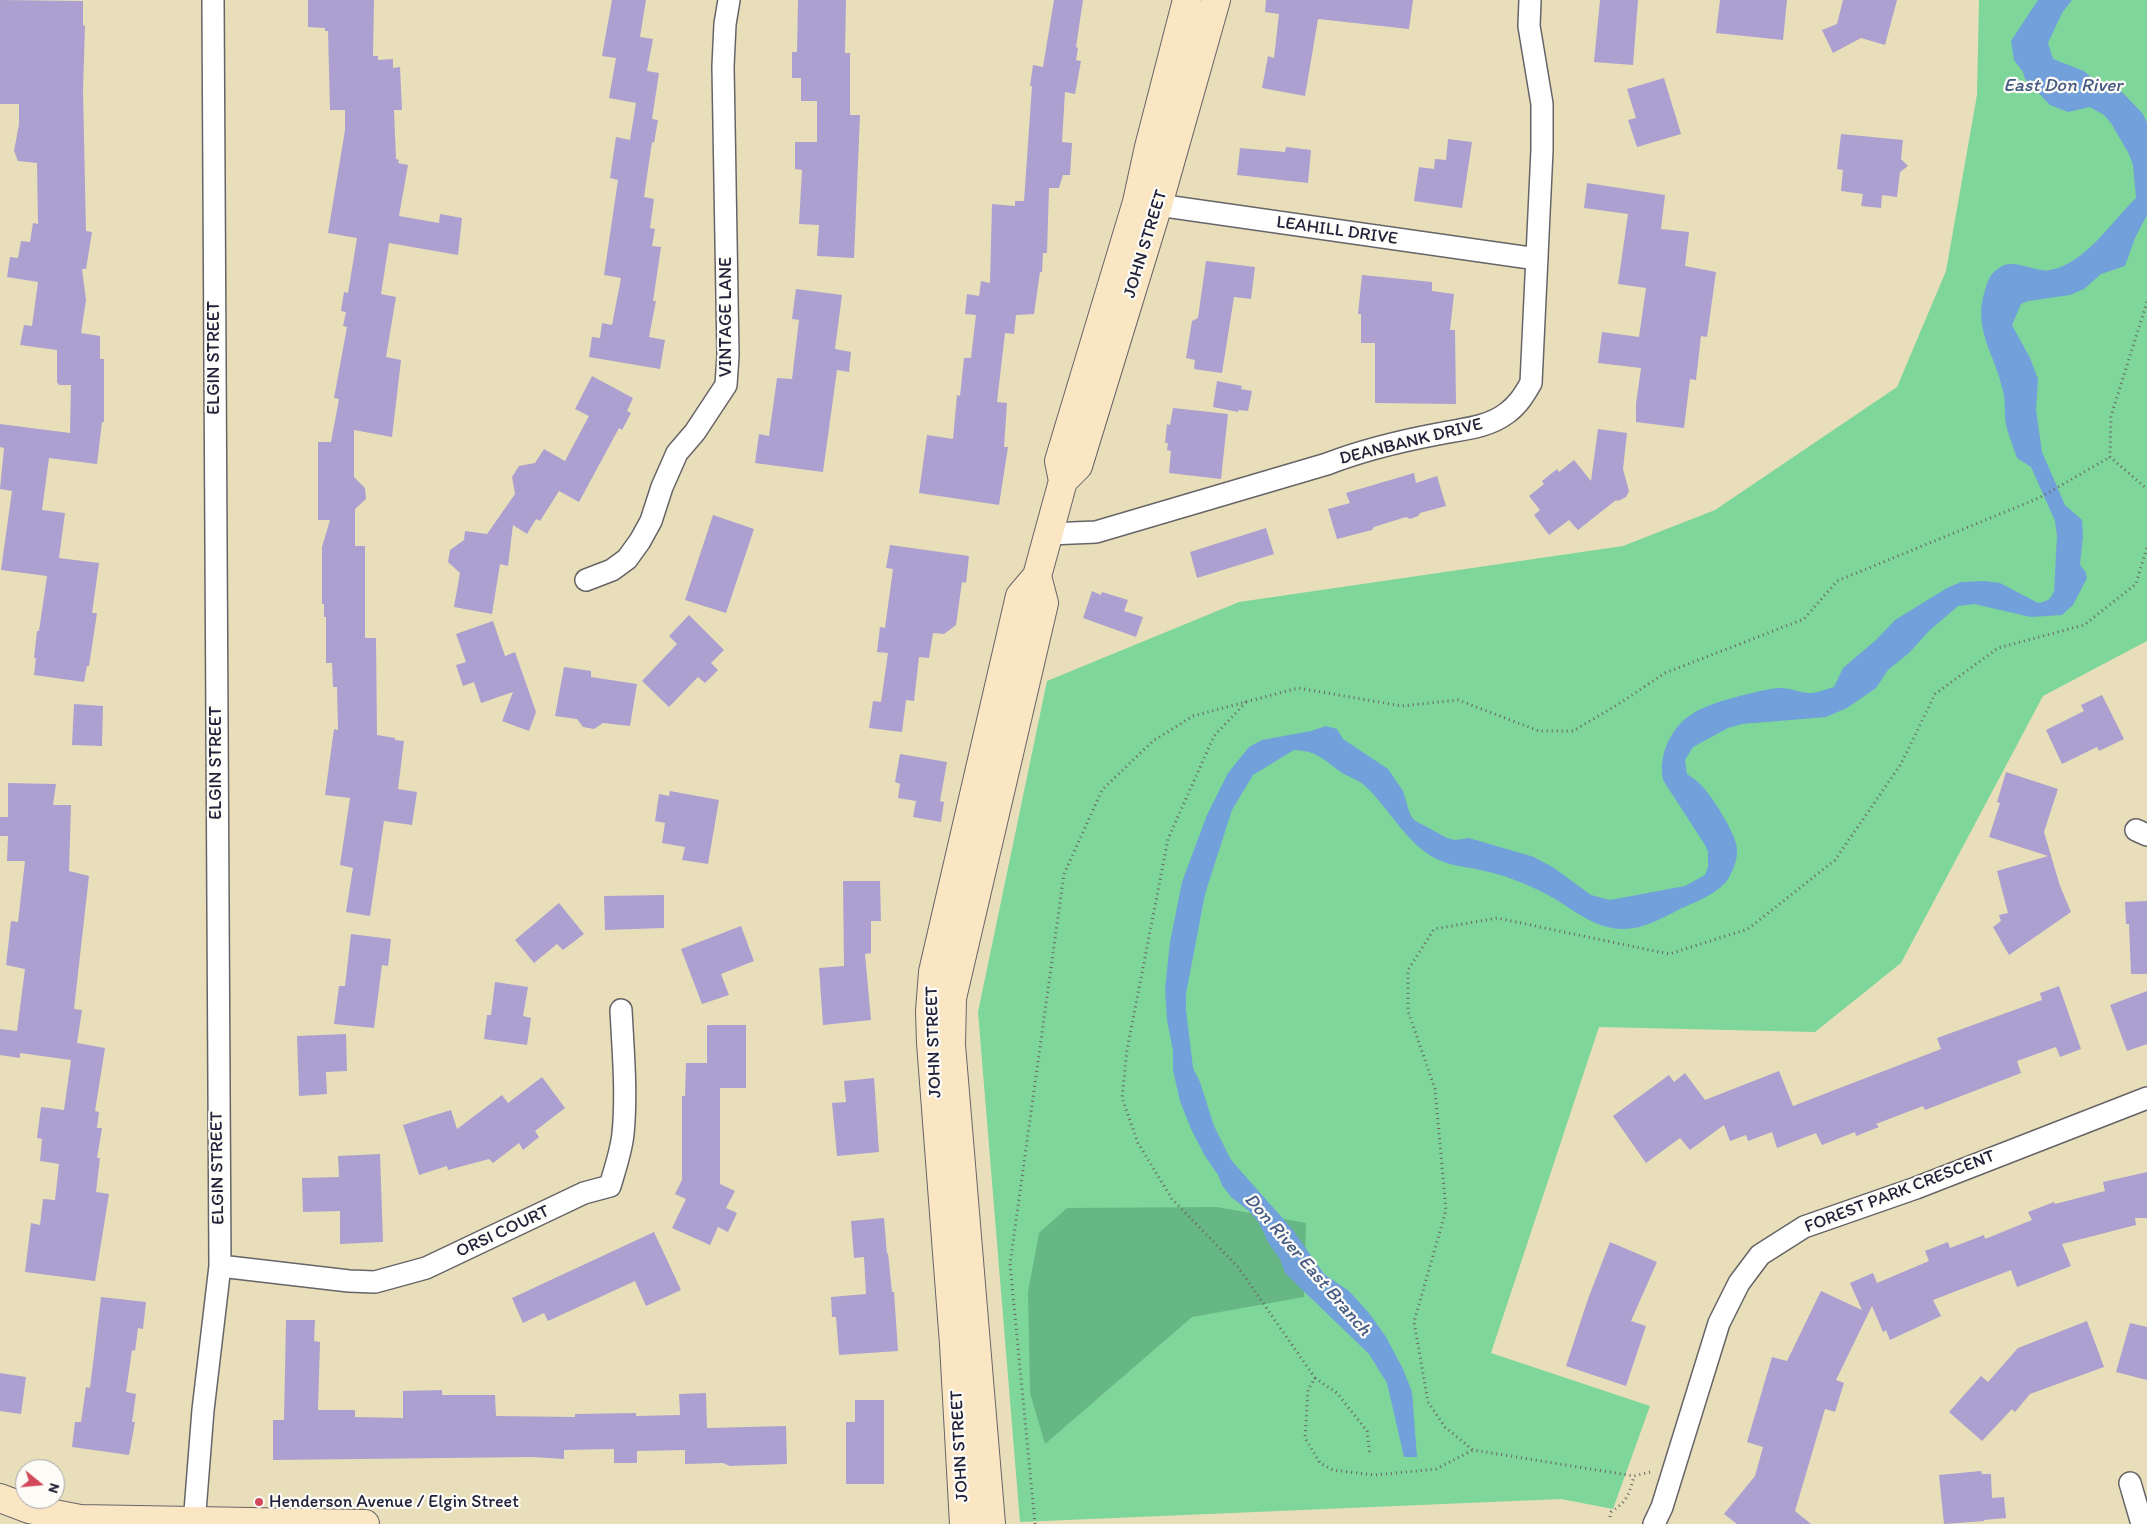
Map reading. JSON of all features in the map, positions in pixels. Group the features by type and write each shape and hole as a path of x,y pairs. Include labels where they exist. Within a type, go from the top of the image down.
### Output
{"main road":[{"name":"JOHN STREET","path":"1148,204 1187,0"},
{"name":"JOHN STREET","path":"992,1524 951,1045 952,998 1044,603 1038,576 1063,481 1059,461 1216,0"},
{"name":"JOHN STREET","path":"964,1524 954,1344 931,1043 930,1001 937,953 1020,596 1038,576"},
{"path":"0,1498 29,1509 80,1519 193,1523 366,1524"}],"street":[{"name":"ELGIN STREET","path":"193,1523 220,1266 213,0"},
{"name":"VINTAGE LANE","path":"586,580 612,570 627,560 651,521 662,487 677,453 695,432 726,385 728,355 723,66 729,0"},
{"name":"DEANBANK DRIVE","path":"1049,534 1096,532 1328,464 1351,455 1438,434 1478,428 1506,414 1522,400 1531,383 1542,150 1542,104 1529,26 1530,0"},
{"name":"LEAHILL DRIVE","path":"1148,204 1537,259"},
{"name":"ORSI COURT","path":"220,1266 349,1281 375,1282 426,1268 584,1193 610,1186 619,1158 623,1133 622,1010"},
{"name":"FOREST PARK CRESCENT","path":"1654,1524 1662,1507 1719,1322 1739,1283 1760,1256 1804,1228 1916,1188 2147,1098"},
{"path":"2130,1484 2142,1524"}],"path":[{"path":"2147,302 2111,416 2110,457 2147,490"},
{"path":"1035,1524 1010,1264 1064,874 1102,790 1153,740 1193,716 1298,688 1402,706 1458,700 1539,731 1573,731 1618,705 1665,673 1804,619 1837,581 2038,498 2110,457"},
{"path":"1652,1471 1634,1476 1473,1450 1445,1427 1428,1402 1414,1322 1446,1210 1435,1089 1408,1011 1408,970 1434,929 1497,918 1669,954 1748,929 1835,860 1901,764 1935,694 1998,648 2084,625 2136,584 2147,547"},
{"path":"1246,701 1214,736 1168,840 1127,1050 1122,1098 1138,1143 1172,1199 1238,1268 1315,1378 1337,1393 1367,1431 1370,1455"},
{"path":"1315,1378 1308,1390 1305,1438 1320,1463 1333,1470 1375,1475 1404,1474 1436,1469 1473,1450"},
{"path":"1610,1517 1611,1512 1623,1504 1628,1496 1634,1476"}],"green space":[{"path":"1979,0 2147,0 2147,641 2043,696 1901,963 1815,1032 1599,1027 1491,1353 1650,1406 1613,1509 1561,1499 1020,1522 978,1012 1047,681 1239,602 1623,546 1715,510 1897,387 1946,271 1977,95"},
{"path":"1217,1207 1306,1223 1304,1297 1192,1317 1045,1444 1030,1393 1028,1292 1039,1233 1067,1208"}],"water":[{"path":"2038,0 2072,0 2062,13 2048,43 2053,59 2084,71 2092,78 2122,92 2143,114 2147,123 2147,215 2135,238 2125,266 2101,274 2084,289 2070,295 2028,301 2021,304 2012,325 2030,358 2038,379 2036,410 2042,452 2065,505 2082,520 2083,535 2080,565 2085,571 2087,578 2073,605 2062,615 2031,617 1974,604 1958,606 1929,631 1909,653 1888,670 1876,688 1847,708 1826,717 1742,724 1728,728 1693,747 1685,760 1687,774 1704,788 1716,804 1732,833 1737,852 1732,871 1728,880 1715,892 1660,919 1631,929 1613,928 1596,923 1521,882 1494,873 1441,861 1408,837 1364,785 1318,756 1308,752 1294,750 1253,775 1232,810 1205,894 1186,994 1186,1010 1193,1068 1200,1082 1214,1126 1231,1160 1293,1230 1324,1274 1349,1291 1369,1313 1386,1337 1403,1369 1412,1392 1417,1457 1404,1457 1387,1383 1369,1354 1285,1273 1280,1259 1269,1244 1259,1223 1249,1211 1231,1197 1222,1185 1191,1129 1180,1101 1173,1070 1173,1051 1167,1020 1165,989 1170,942 1182,882 1207,815 1228,773 1249,747 1262,740 1311,731 1326,726 1337,729 1343,739 1388,769 1403,791 1410,814 1414,820 1447,838 1455,840 1469,838 1534,857 1554,868 1591,895 1610,900 1685,886 1705,875 1708,867 1708,852 1663,780 1662,762 1667,743 1684,720 1710,705 1757,692 1781,688 1812,693 1834,687 1843,668 1876,640 1895,620 1947,588 1961,582 1984,581 2000,583 2038,603 2050,598 2054,591 2057,536 2055,521 2031,467 2017,458 2011,442 2006,425 2003,391 1983,329 1981,317 1985,290 1988,280 1993,273 2005,265 2011,264 2050,270 2063,266 2075,259 2097,240 2136,198 2133,165 2129,154 2111,123 2104,115 2090,107 2068,112 2050,105 2025,79 2023,72 2014,60 2011,41"}],"building":[{"path":"0,0 83,1 83,26 85,25 83,91 86,231 92,232 86,269 82,269 86,300 81,333 100,336 100,359 104,359 104,422 102,422 97,464 49,458 42,510 65,513 59,558 99,563 92,613 97,613 89,666 87,666 84,682 34,675 37,631 39,631 47,576 1,570 12,491 0,489 4,448 0,447 0,424 70,433 71,385 59,385 57,382 57,350 20,345 24,325 32,326 38,282 7,277 10,257 18,258 21,241 30,242 33,223 38,224 37,163 18,161 14,151 19,124 19,104 0,104"},
{"path":"308,0 374,0 373,56 378,56 378,60 393,59 393,68 400,67 402,110 394,110 396,159 399,160 398,163 408,165 399,216 439,223 440,214 462,218 458,255 389,243 381,294 396,297 386,357 401,360 392,437 354,430 354,477 365,488 366,499 355,509 355,546 365,546 365,638 376,638 377,735 404,741 398,789 417,792 412,825 384,821 370,916 346,912 353,868 340,865 350,798 325,795 334,729 338,730 337,687 333,687 332,663 326,663 326,617 324,617 324,604 322,604 322,547 330,520 318,520 318,442 331,442 339,399 334,398 347,327 343,326 346,312 341,311 344,292 348,293 357,238 328,233 345,130 345,110 330,110 328,31 325,31 325,28 308,27"},
{"path":"612,0 646,0 640,37 653,39 647,71 659,73 652,119 658,120 654,143 652,142 644,197 654,199 650,228 655,229 652,246 661,247 653,301 656,301 649,337 665,340 660,369 589,357 592,337 600,338 602,323 612,325 621,278 604,275 618,180 610,178 616,137 630,140 636,103 609,98 616,58 602,56"},
{"path":"798,0 846,0 845,53 850,53 850,115 860,115 854,258 817,256 819,225 799,224 802,170 795,169 795,142 817,142 817,101 801,101 801,78 792,78 792,52 797,52"},
{"path":"1054,0 1083,0 1076,47 1078,48 1076,60 1081,61 1075,94 1065,92 1062,142 1072,143 1070,175 1063,175 1059,188 1049,188 1047,253 1043,253 1042,272 1040,272 1034,314 1016,315 1014,334 1005,333 997,402 1007,403 1004,447 1008,447 999,505 919,493 927,435 953,439 957,395 960,396 964,358 971,358 976,315 965,314 967,294 979,296 981,281 990,283 992,204 1015,206 1015,201 1024,201 1032,86 1030,86 1033,65 1043,67"},
{"path":"1266,0 1413,0 1409,29 1318,19 1305,96 1262,88 1268,56 1274,58 1279,14 1265,12"},
{"path":"1600,0 1638,0 1633,65 1594,62"},
{"path":"1720,0 1787,0 1783,40 1716,33"},
{"path":"1843,0 1897,0 1885,45 1861,38 1833,53 1822,30 1837,24"},
{"path":"1664,78 1681,134 1637,147 1628,120 1636,118 1627,89"},
{"path":"1841,134 1903,140 1901,159 1908,166 1900,172 1897,197 1882,195 1881,208 1861,206 1863,194 1841,191 1843,170 1837,169"},
{"path":"1448,139 1472,142 1462,208 1414,201 1419,167 1434,169 1435,159 1446,160"},
{"path":"1286,147 1311,150 1308,183 1237,175 1240,148 1285,152"},
{"path":"1587,183 1665,195 1661,229 1689,232 1685,266 1716,272 1707,337 1701,336 1696,380 1690,379 1684,428 1636,422 1636,404 1641,368 1598,363 1602,332 1639,337 1646,288 1618,284 1628,214 1584,208"},
{"path":"1206,261 1255,267 1251,299 1234,297 1222,373 1194,369 1195,360 1186,358 1192,321 1198,318"},
{"path":"1362,275 1432,282 1432,291 1454,294 1450,330 1455,330 1456,404 1375,403 1375,343 1361,343 1361,314 1358,314"},
{"path":"796,289 842,295 835,349 851,352 849,372 837,370 823,472 755,463 759,434 769,436 777,378 792,379 799,320 792,319"},
{"path":"592,376 633,398 627,411 631,413 622,430 619,428 579,502 559,491 540,521 536,519 527,534 513,525 508,566 500,564 492,614 454,607 460,573 448,562 450,550 464,540 465,531 487,534 515,494 512,477 519,466 535,463 544,449 565,461 589,416 575,409"},
{"path":"1217,381 1242,386 1241,389 1252,391 1248,411 1239,410 1238,412 1213,407"},
{"path":"1173,408 1228,414 1221,479 1169,473 1171,451 1167,450 1168,443 1165,443 1167,424 1170,425"},
{"path":"1598,429 1627,433 1623,469 1629,491 1626,497 1618,501 1616,500 1578,530 1569,520 1549,535 1534,515 1540,510 1529,496 1544,484 1542,481 1557,469 1559,472 1574,460 1591,481"},
{"path":"1414,473 1416,483 1437,476 1446,506 1420,513 1418,516 1410,519 1406,517 1374,527 1372,530 1337,539 1328,509 1350,503 1346,493"},
{"path":"713,515 754,529 726,613 685,600"},
{"path":"1266,528 1274,554 1197,578 1190,552"},
{"path":"890,545 969,556 966,583 962,582 956,625 944,634 933,633 929,658 919,657 914,701 906,700 902,732 869,728 873,701 881,702 888,653 877,652 880,627 885,628 893,569 886,568"},
{"path":"1092,591 1101,595 1102,592 1128,600 1124,611 1143,617 1136,637 1083,618"},
{"path":"689,615 724,650 711,663 718,670 705,683 698,677 669,707 642,681 677,644 669,636"},
{"path":"493,621 505,656 515,652 536,712 529,731 502,721 513,692 481,703 474,682 463,686 456,665 466,662 456,634"},
{"path":"564,667 591,671 591,677 637,684 630,726 603,723 594,729 583,727 577,719 555,716"},
{"path":"2102,695 2124,739 2099,751 2097,747 2062,764 2046,730 2084,711 2081,705"},
{"path":"74,704 103,706 102,746 72,745"},
{"path":"900,754 947,762 940,801 944,802 941,822 913,817 916,801 898,798 900,784 895,782"},
{"path":"2006,772 2058,789 2044,832 2060,886 2071,912 2009,955 1993,927 2001,921 1999,915 2008,913 1997,871 2048,856 1989,837 2000,803 1997,802"},
{"path":"8,783 56,784 53,805 71,805 69,871 89,876 74,1009 82,1010 77,1043 105,1048 95,1111 99,1112 97,1128 102,1128 97,1158 100,1158 96,1192 109,1194 95,1281 25,1272 31,1223 40,1225 43,1199 55,1200 59,1164 40,1161 42,1139 37,1138 41,1107 64,1110 71,1060 20,1053 20,1058 0,1055 0,1029 17,1031 25,969 6,965 11,921 18,922 25,861 7,861 8,836 0,836 0,817 8,817"},
{"path":"670,791 719,800 708,864 682,860 685,847 662,843 665,823 655,821 659,794 669,796"},
{"path":"843,881 880,881 881,921 871,921 871,953 865,954 871,1020 823,1025 819,968 844,966"},
{"path":"664,895 664,928 605,930 604,896"},
{"path":"2147,901 2147,974 2131,974 2129,924 2126,924 2125,902"},
{"path":"559,903 584,934 563,950 557,944 534,963 515,940"},
{"path":"741,926 754,961 721,974 729,995 702,1004 681,949"},
{"path":"351,934 391,939 388,966 382,965 374,1028 334,1024 339,986 345,986"},
{"path":"495,982 528,987 523,1016 531,1018 527,1045 484,1039 487,1015 491,1015"},
{"path":"2059,986 2081,1049 2060,1057 2056,1047 2017,1061 2021,1073 1925,1110 1923,1106 1876,1124 1879,1127 1856,1136 1855,1132 1822,1145 1816,1133 1777,1148 1772,1132 1748,1141 1746,1135 1730,1141 1724,1125 1690,1150 1680,1138 1646,1163 1613,1116 1669,1075 1674,1082 1685,1073 1705,1100 1779,1071 1793,1106 1941,1049 1937,1038 2042,1000 2040,993"},
{"path":"2147,991 2147,1044 2127,1051 2110,1005"},
{"path":"707,1025 746,1025 746,1088 720,1088 720,1184 735,1191 726,1208 737,1213 728,1232 718,1227 710,1245 672,1228 686,1199 675,1194 682,1180 682,1096 685,1096 686,1063 707,1063"},
{"path":"346,1034 347,1071 326,1072 327,1094 299,1096 297,1036"},
{"path":"542,1077 565,1108 535,1131 539,1137 523,1150 519,1143 493,1163 489,1159 448,1170 447,1166 419,1175 403,1125 451,1110 457,1129 502,1095 508,1103"},
{"path":"874,1078 879,1152 837,1156 832,1103 846,1102 844,1081"},
{"path":"380,1154 383,1242 340,1244 340,1211 303,1212 302,1178 339,1177 338,1156"},
{"path":"2147,1172 2147,1218 2135,1218 2136,1225 2062,1244 2071,1266 2017,1287 2011,1270 1933,1300 1941,1316 1890,1340 1886,1330 1883,1332 1872,1306 1836,1380 1844,1383 1835,1412 1825,1409 1795,1511 1811,1524 1737,1524 1724,1514 1755,1476 1763,1447 1747,1442 1772,1357 1787,1361 1821,1291 1862,1310 1850,1283 1873,1273 1877,1283 1929,1261 1925,1251 1948,1242 1950,1248 1984,1235 1985,1239 2032,1220 2028,1212 2054,1202 2055,1204 2105,1191 2103,1182"},
{"path":"884,1218 892,1292 894,1292 898,1351 839,1355 836,1317 832,1317 831,1297 866,1294 864,1257 854,1258 851,1221"},
{"path":"654,1232 681,1290 646,1306 635,1281 548,1321 544,1313 523,1323 512,1298"},
{"path":"1610,1242 1657,1262 1631,1321 1646,1326 1626,1386 1566,1366 1588,1299"},
{"path":"101,1297 146,1302 143,1329 138,1328 135,1351 132,1350 126,1392 136,1394 132,1422 135,1422 129,1455 72,1447 75,1422 81,1422 86,1387 90,1388"},
{"path":"286,1320 315,1320 314,1341 320,1342 318,1410 355,1410 355,1417 403,1418 403,1391 442,1390 442,1395 495,1395 496,1416 575,1417 575,1414 636,1413 636,1416 680,1415 679,1394 706,1393 707,1428 786,1426 787,1464 730,1466 723,1463 685,1464 685,1450 637,1451 637,1463 614,1463 614,1449 564,1450 564,1459 532,1457 273,1460 273,1420 284,1420"},
{"path":"2087,1321 2104,1367 2030,1394 2015,1412 2012,1409 1982,1441 1949,1412 1981,1376 1988,1382 2018,1348"},
{"path":"2130,1323 2147,1327 2147,1380 2116,1372"},
{"path":"0,1373 26,1377 21,1414 0,1411"},
{"path":"855,1400 884,1400 884,1484 846,1484 846,1422 855,1422"},
{"path":"1981,1471 1982,1474 1991,1474 1992,1498 2004,1497 2006,1518 1944,1524 1939,1475"}],"place":[{"name":"Henderson Avenue / Elgin Street","path":"259,1502"}],"water label":[{"name":"East Don River","path":"2063,86"},
{"name":"Don River East Branch","path":"1307,1265"}]}
